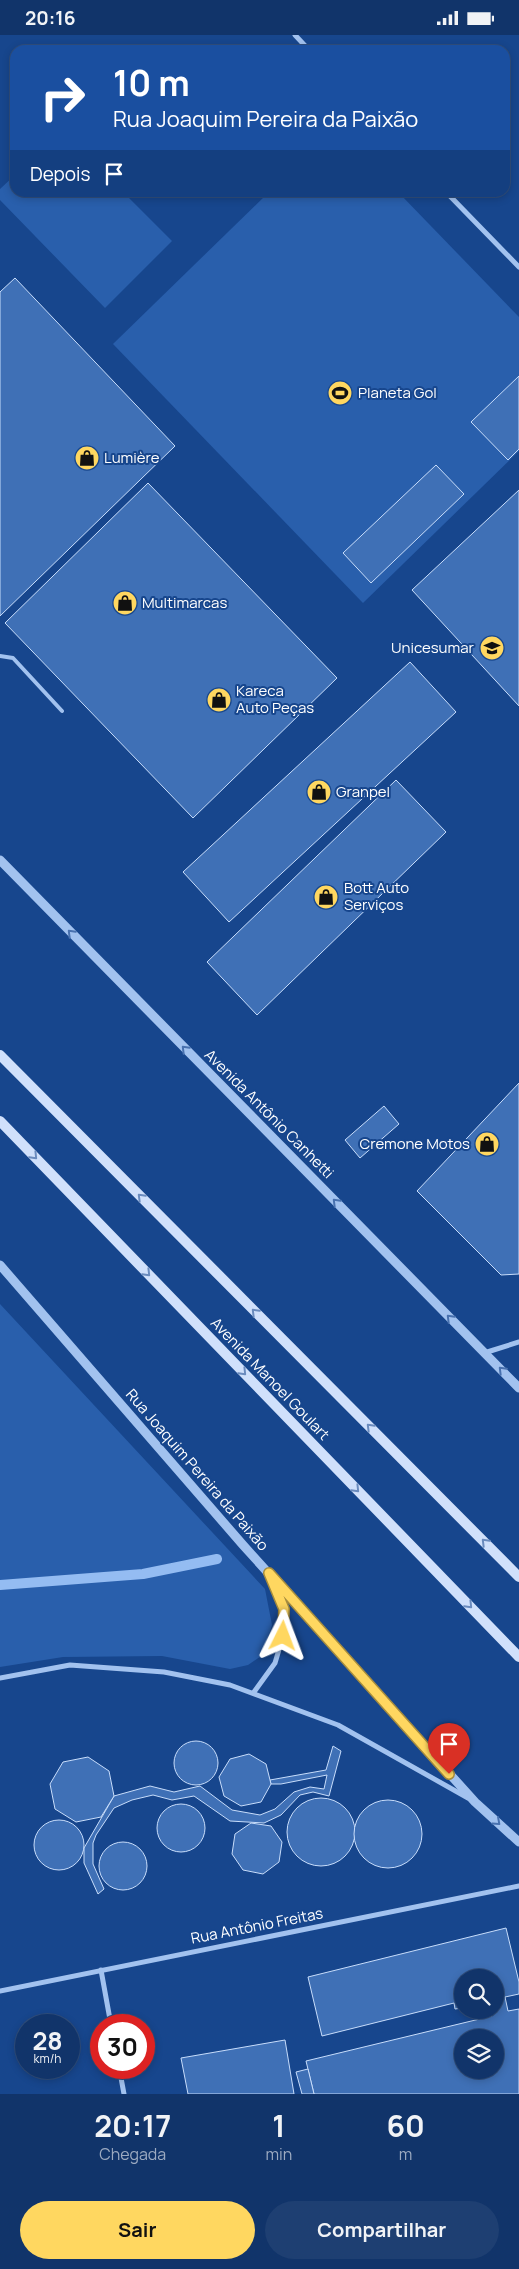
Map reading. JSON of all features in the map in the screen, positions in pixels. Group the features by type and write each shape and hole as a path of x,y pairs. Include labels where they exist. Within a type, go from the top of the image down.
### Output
{"main road":[{"path":"0,1055 519,1577"},
{"name":"Avenida Manoel Goulart","path":"0,1121 519,1657"}],"street":[{"path":"295,35 304,45"},
{"path":"451,197 519,267"},
{"name":"Avenida Antônio Canhetti","path":"0,860 519,1388"},
{"name":"Rua Joaquim Pereira da Paixão","path":"0,1265 269,1573 475,1802 519,1841"},
{"path":"484,1353 519,1342"},
{"path":"254,1692 275,1663 283,1636 284,1609 269,1573"},
{"name":"Rua Joaquim Pereira da Paixão","path":"0,1678 70,1665 164,1672 230,1685 254,1692 338,1725 475,1802"},
{"name":"Rua Antônio Freitas","path":"0,1991 519,1886"},
{"path":"101,1970 109,2014"},
{"path":"121,2079 124,2094"}],"lane":[{"path":"0,656 13,658 62,711"}],"shaded area":[{"path":"10,180 10,197 128,197 172,241 105,308 0,200 0,189"},
{"name":"Planeta Gol","path":"264,197 403,197 519,317 519,451 363,603 113,344"},
{"path":"0,1304 265,1589 272,1625 264,1654 248,1665 230,1669 162,1656 63,1657 0,1667"}],"building":[{"name":"Lumière","path":"15,278 175,446 0,616 0,292"},
{"path":"519,376 519,449 508,460 471,422"},
{"path":"436,465 464,494 371,583 343,553"},
{"path":"148,483 337,678 193,818 5,623"},
{"name":"Unicesumar","path":"519,490 519,706 412,590"},
{"name":"Granpel","path":"410,662 456,712 229,922 183,872"},
{"name":"Bott Auto Serviços","path":"396,780 446,832 257,1015 207,962"},
{"name":"Cremone Motos","path":"519,1083 519,1274 501,1275 417,1191"},
{"path":"384,1106 399,1124 360,1158 345,1140"},
{"path":"200,1741 212,1747 217,1754 217,1772 212,1779 205,1784 192,1785 184,1782 177,1775 174,1759 177,1751 184,1744"},
{"path":"333,1746 341,1751 329,1796 313,1792 300,1795 281,1815 264,1823 230,1821 194,1796 172,1800 153,1795 132,1800 114,1808 96,1835 93,1843 93,1864 104,1889 98,1894 84,1863 84,1848 114,1796 150,1786 174,1792 200,1786 232,1810 260,1815 275,1809 294,1792 310,1787 324,1789 327,1775 281,1784 271,1784 270,1780 326,1770"},
{"path":"249,1754 266,1764 271,1784 261,1802 241,1806 224,1796 219,1777 230,1759"},
{"path":"88,1757 109,1771 114,1796 101,1817 76,1822 55,1809 50,1784 63,1762"},
{"path":"321,1798 334,1801 345,1808 352,1819 355,1832 352,1845 345,1856 334,1863 321,1866 308,1863 297,1856 290,1845 287,1832 290,1819 297,1808 308,1801"},
{"path":"388,1800 401,1803 412,1810 419,1821 422,1834 419,1847 412,1858 401,1865 388,1868 375,1865 364,1858 357,1847 354,1834 357,1821 364,1810 375,1803"},
{"path":"181,1804 190,1806 198,1811 203,1819 205,1828 203,1837 198,1845 190,1850 181,1852 172,1850 164,1845 159,1837 157,1828 159,1819 164,1811 172,1806"},
{"path":"59,1820 68,1822 79,1831 84,1845 82,1854 73,1865 59,1870 50,1868 39,1859 34,1845 36,1836 45,1825"},
{"path":"251,1823 271,1826 282,1842 279,1862 263,1874 243,1870 232,1854 235,1834"},
{"path":"118,1842 128,1842 140,1849 147,1861 147,1871 140,1883 128,1890 118,1890 110,1886 103,1879 99,1871 99,1861 103,1853 110,1846"},
{"path":"506,1928 519,1982 519,1994 505,1997 508,2011 519,2009 519,2094 314,2094 306,2061 480,2019 504,2019 504,1969 454,1969 454,2003 322,2036 308,1977"},
{"path":"285,2040 294,2094 188,2094 181,2058"},
{"path":"308,2069 314,2094 302,2094 296,2072"}],"waterway":[{"path":"0,1585 143,1574 217,1559"}],"place":[{"name":"Planeta Gol","path":"340,393"},
{"name":"Lumière","path":"87,458"},
{"name":"Multimarcas","path":"125,603"},
{"name":"Unicesumar","path":"492,648"},
{"name":"Kareca Auto Peças","path":"219,700"},
{"name":"Granpel","path":"319,792"},
{"name":"Bott Auto Serviços","path":"326,897"},
{"name":"Cremone Motos","path":"487,1144"}],"route":[{"path":"283,1636 284,1609 269,1573 449,1774"}]}
